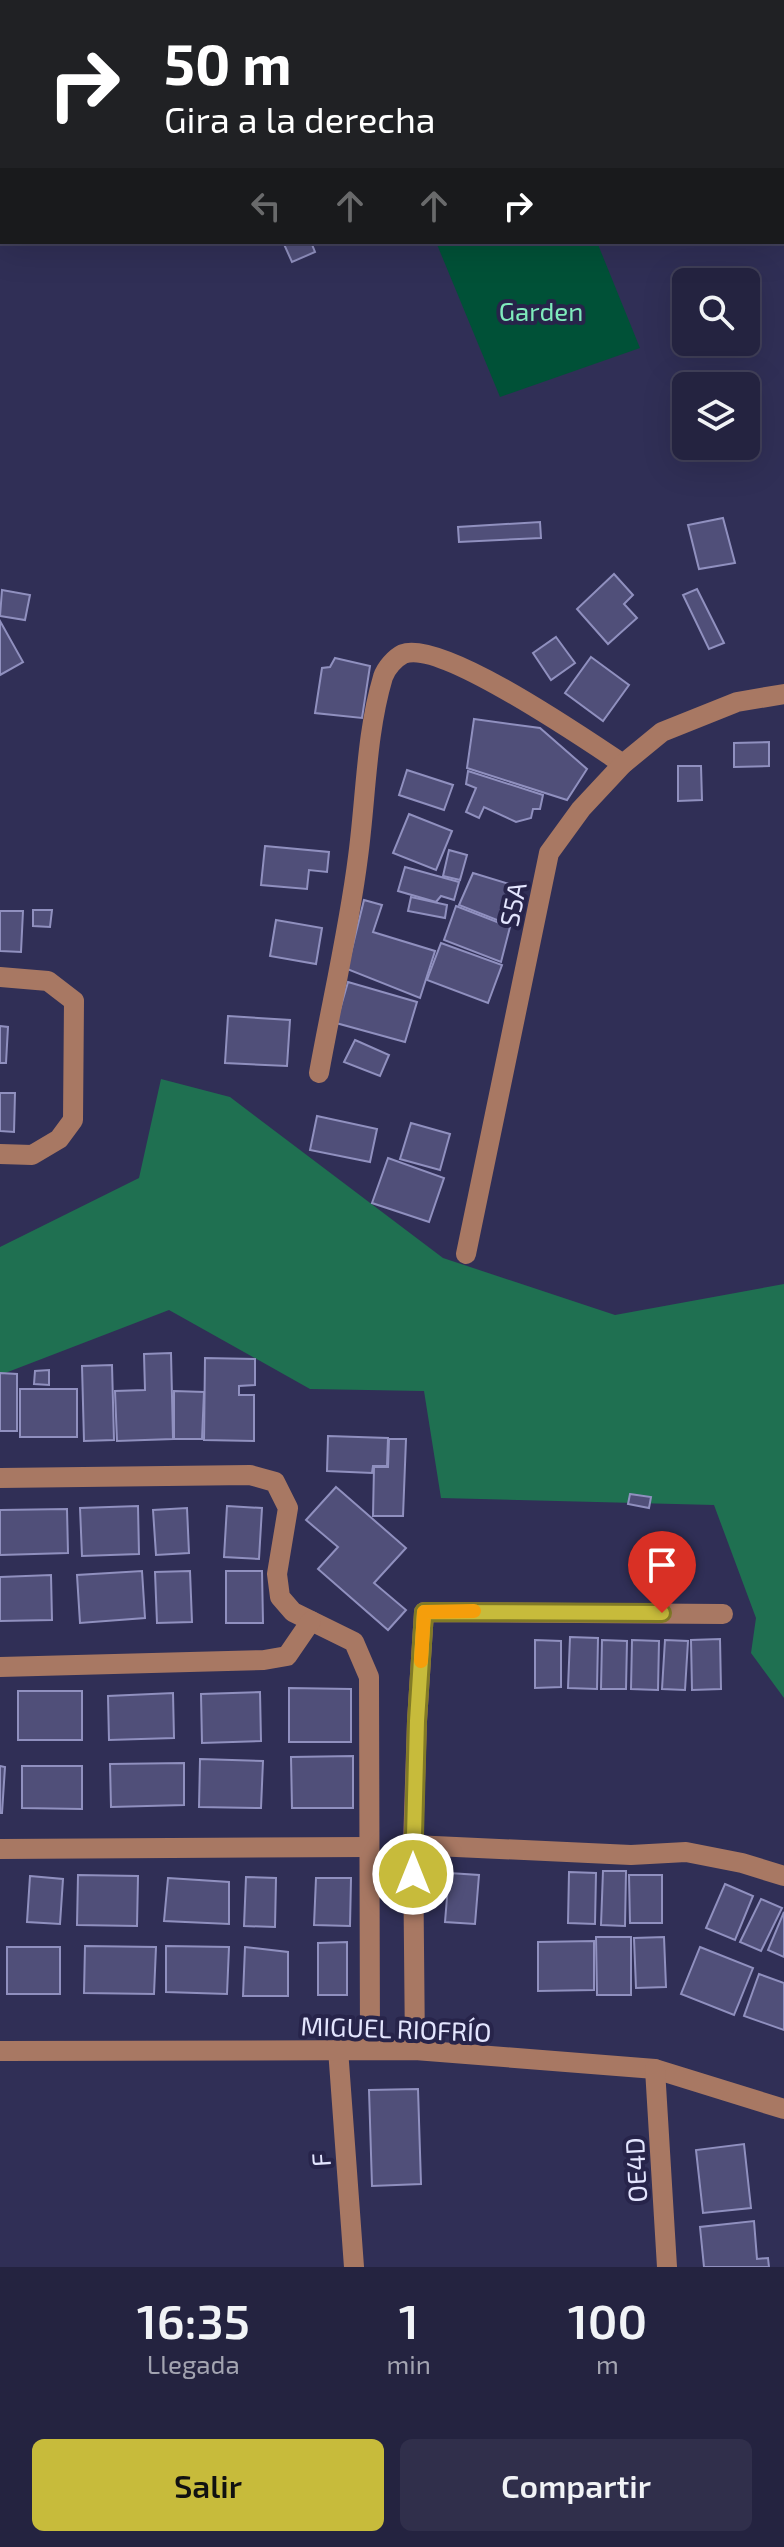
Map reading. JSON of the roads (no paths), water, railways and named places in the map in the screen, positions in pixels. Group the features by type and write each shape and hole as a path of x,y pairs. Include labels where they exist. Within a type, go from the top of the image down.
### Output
{"street":[{"path":"319,1073 357,862 375,716 384,673 392,663 404,654 417,654 451,663 530,702 623,764"},
{"name":"S5A","path":"466,1254 549,853 581,809 623,764 662,732 737,702 784,694"},
{"path":"0,977 48,981 74,1001 73,1120 59,1139 32,1155 0,1154"},
{"path":"0,1478 250,1475 275,1482 288,1508 277,1574 280,1597 293,1612 354,1642 369,1677 370,2050"},
{"path":"415,2050 413,1845 424,1612 723,1614"},
{"path":"0,1667 264,1660 287,1656 311,1621"},
{"path":"413,1845 631,1855 686,1852 742,1863 784,1876"},
{"path":"0,1849 368,1847"},
{"name":"F","path":"338,2049 354,2267"},
{"name":"MIGUEL RIOFRÍO","path":"0,2051 415,2050 655,2069 784,2109"},
{"name":"OE4D","path":"655,2069 667,2267"}],"park label":[{"name":"Garden","path":"541,310"}]}
